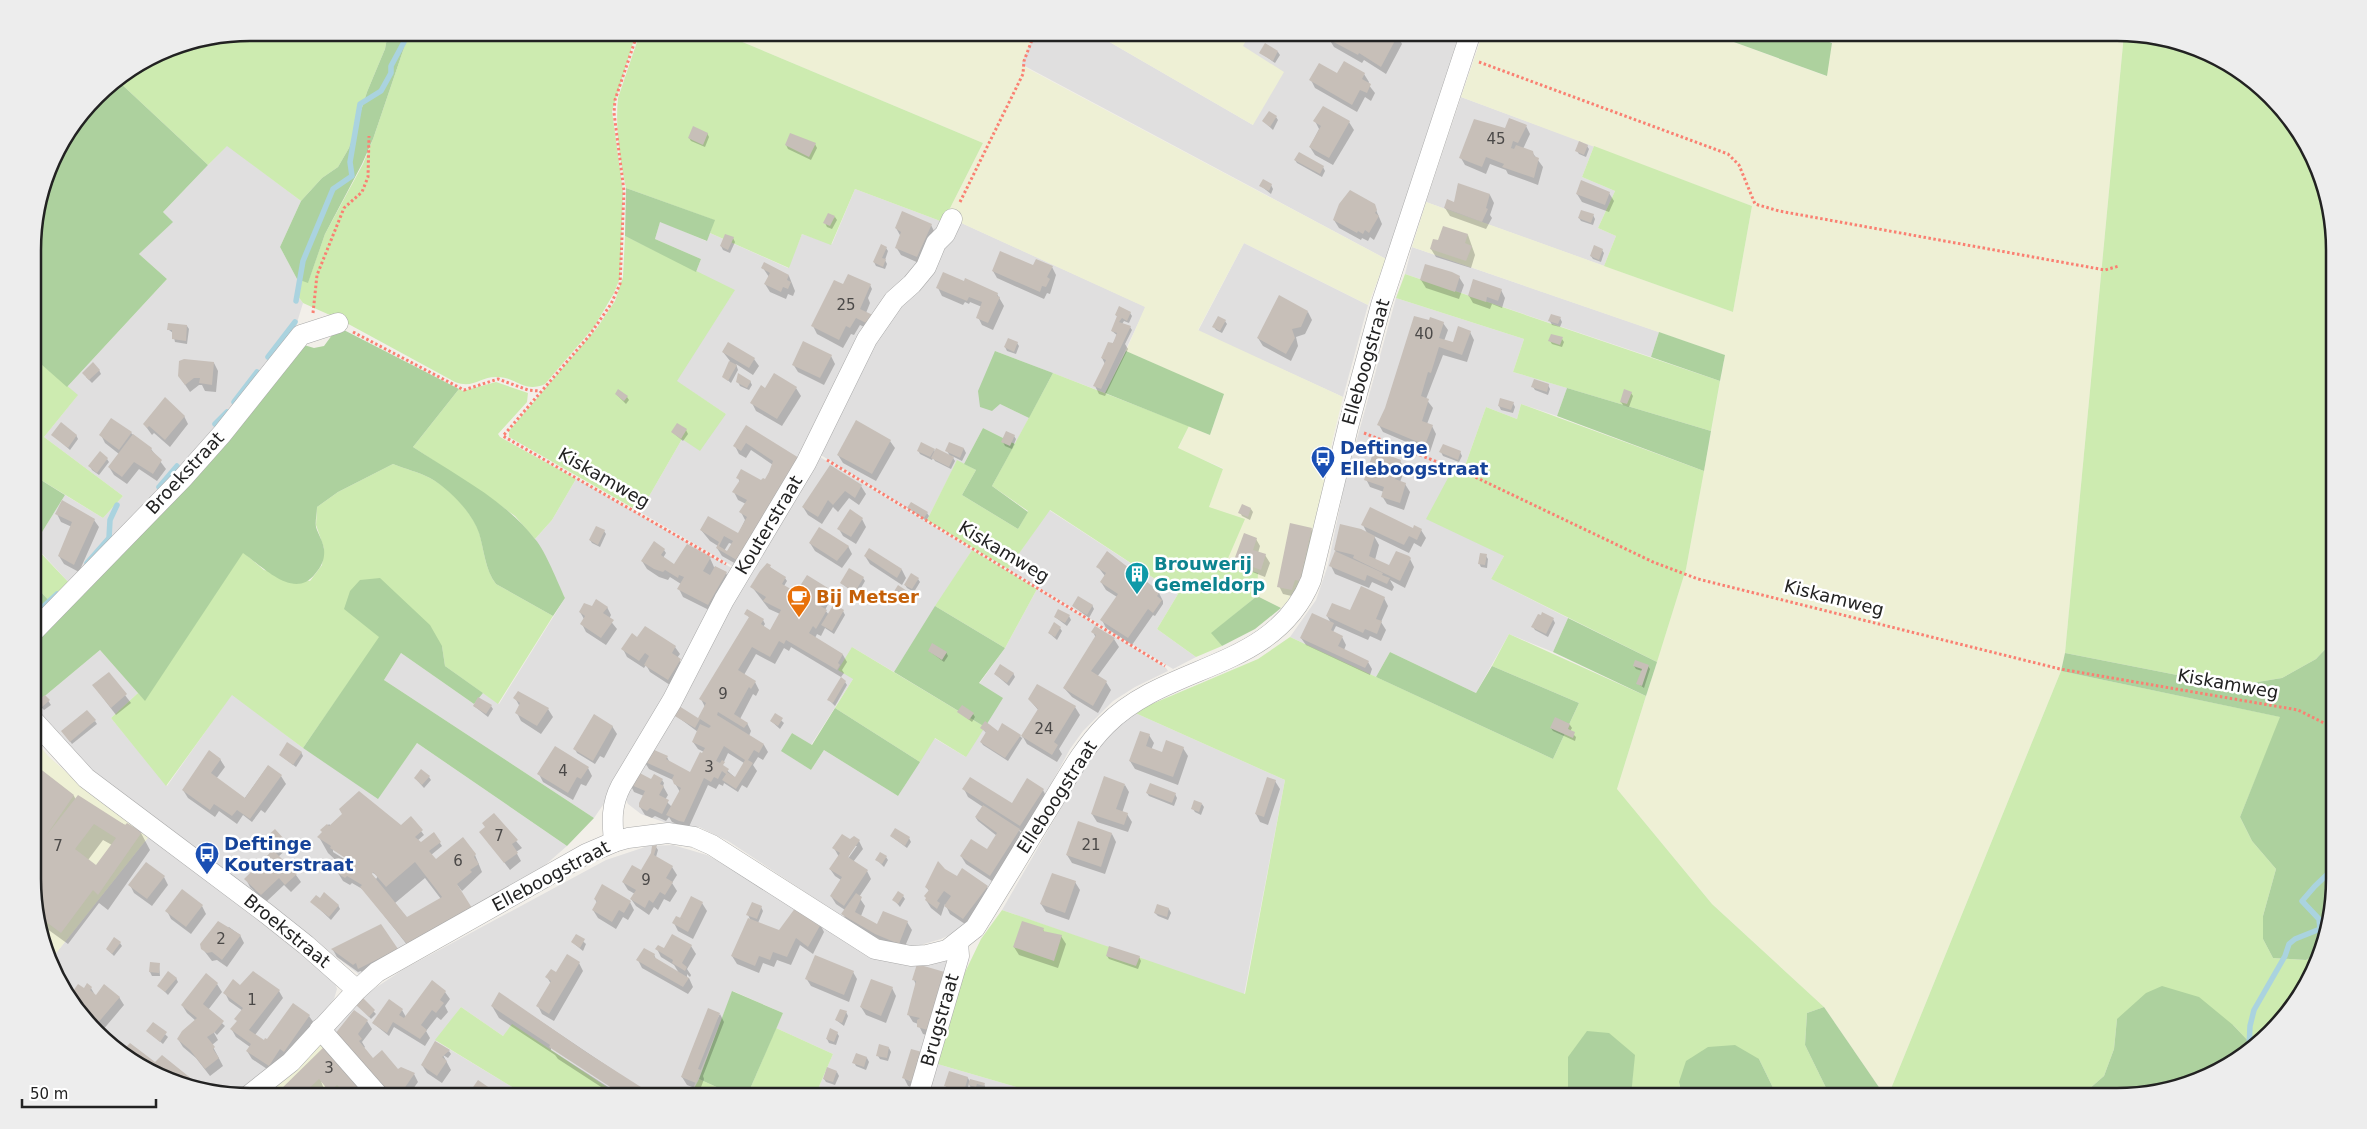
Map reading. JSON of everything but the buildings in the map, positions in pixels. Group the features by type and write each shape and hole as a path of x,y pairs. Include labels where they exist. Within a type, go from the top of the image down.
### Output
{"street":[{"name":"Elleboogstraat","path":"258,1088 291,1062 357,990 377,972 586,854 628,838 656,834 694,837 741,862 876,950 911,956 927,956 947,950 975,928 1082,754 1095,738 1125,708 1163,685 1248,650 1273,632 1294,611 1305,594 1311,580 1348,427 1382,305 1467,41"},
{"name":"Kouterstraat","path":"614,842 612,821 614,799 672,701 724,600 812,451 867,339 894,300 912,284 926,267 936,243 945,234 952,219"},
{"name":"Broekstraat","path":"41,624 182,479 222,434 301,334 338,323"},
{"name":"Broekstraat","path":"41,728 86,778 268,914 357,990"},
{"name":"Brugstraat","path":"920,1088 959,956 958,942"},
{"path":"320,1029 372,1088"}],"path":[{"path":"338,323 464,390 498,379 528,390 540,391 550,382 589,336 611,304 620,284 624,191 614,113 616,100 635,41"},
{"path":"952,219 1023,74 1024,61 1032,41"},
{"path":"1463,56 1728,154 1739,165 1755,204 1779,211 2105,270 2120,266"},
{"path":"316,330 312,309 317,276 344,208 362,192 368,177 369,136"},
{"name":"Kiskamweg","path":"540,391 503,436 742,572"},
{"name":"Kiskamweg","path":"1348,427 1473,476 1653,562 1698,578 2060,669 2298,710 2326,724"},
{"name":"Kiskamweg","path":"812,451 1097,624 1182,678"}],"shaded area":[{"path":"1031,41 1108,41 1253,125 1242,46 1245,41 1459,41 1386,259 1021,64"},
{"path":"1461,97 1594,146 1582,177 1615,191 1598,228 1616,236 1604,266 1426,202"},
{"path":"227,145 301,201 280,247 297,279 297,295 303,303 296,326 234,410 72,586 41,553 41,534 65,495 103,518 123,496 44,437 77,396 67,387 167,279 139,254 172,222 163,212"},
{"path":"855,189 943,222 739,570 640,512 682,439 726,414 676,381 734,291 696,272 701,259 655,239 660,221 706,241 710,233 788,268 802,234 832,244"},
{"path":"957,221 1146,307 1105,393 995,351 1000,404 1029,418 1015,444 983,428 964,464 957,461 927,520 816,452 868,349"},
{"path":"1244,243 1368,305 1343,397 1198,331"},
{"path":"1412,247 1659,332 1651,357 1405,274"},
{"path":"1396,298 1524,339 1513,372 1567,388 1557,416 1521,404 1517,419 1486,407 1465,466 1504,556 1491,579 1568,618 1553,652 1509,634 1476,693 1390,652 1376,677 1290,637 1316,600 1328,565 1345,482"},
{"path":"815,454 972,550 894,672 852,647 853,679 811,745 792,733 782,751 811,770 824,750 898,796 934,738 966,757 979,684 1005,648 1037,589 1168,671 1135,687 1113,701 1083,731 1070,749 1013,854 974,915 954,933 914,947 900,947 870,935 728,841 699,827 675,826 641,814 628,804 626,800 626,792"},
{"path":"576,479 737,571 614,789 594,818 384,680 401,653 474,704 483,693 499,704 565,598 535,539 552,520"},
{"path":"1049,510 1178,594 1157,629 1196,657 1173,669 1008,569"},
{"path":"100,650 138,693 111,718 167,786 232,694 303,748 378,798 417,743 567,846 536,873 361,976 72,755 41,714 41,699"},
{"path":"1133,712 1285,780 1244,995 1002,910 1096,747"},
{"path":"150,835 334,980 337,989 334,999 295,1048 247,1088 223,1086 196,1081 170,1072 146,1060 123,1044 85,1006 69,983 55,954"},
{"path":"673,845 707,855 741,874 872,957 956,952 914,1088 818,1088 833,1054 776,1028 783,1013 733,991 693,1088 608,1088 512,1025 503,1036 461,1007 436,1041 514,1088 379,1088 331,1029 363,996 404,969 606,860 648,846"},
{"path":"934,1063 1020,1088 926,1088"}],"green space":[{"path":"251,41 386,41 367,92 349,148 338,167 322,178 301,201 227,146 208,165 123,85 146,69 170,57 210,45"},
{"path":"386,41 406,41 373,139 325,234 308,283 297,279 280,247 301,201 322,178 338,167 349,148 367,92"},
{"path":"406,41 634,41 612,111 623,192 620,278 614,293 594,327 545,384 531,387 503,377 467,384 455,382 341,320 303,303 297,295 297,279 308,282 325,234 363,164"},
{"path":"637,41 740,41 983,143 943,222 855,189 831,245 802,234 789,268 710,233 714,220 626,188 617,121 618,98"},
{"path":"740,41 1032,41 1021,65 1386,259 1368,305 1244,243 1198,330 1343,397 1305,578 1296,594 1281,608 1257,596 1258,573 1226,563 1209,507 1223,468 1178,449 1189,426 1210,435 1224,395 1126,351 1145,307 946,216 983,143"},
{"path":"1108,41 1246,41 1243,46 1284,72 1253,125"},
{"path":"1480,41 1731,41 1826,76 1833,41 2123,42 2065,653 2061,671 1891,1088 1880,1088 1824,1007 1712,904 1617,789 1686,569 1725,355 1412,247 1426,202 1733,312 1752,206 1461,97"},
{"path":"1731,41 1827,41 1832,43 1827,76"},
{"path":"2123,42 2144,43 2171,48 2197,57 2221,69 2254,93 2274,113 2298,146 2310,170 2319,196 2324,223 2326,251 2326,648 2316,659 2282,678 2233,686 2065,653"},
{"path":"123,85 208,165 163,212 173,222 139,254 167,279 67,387 41,364 41,251 45,210 52,183 69,146 93,113"},
{"path":"1594,146 1752,206 1733,312 1604,266 1616,236 1598,228 1615,191 1582,177"},
{"path":"626,188 715,220 707,241 660,222 655,239 701,259 696,272 625,236"},
{"path":"625,236 735,290 677,381 726,414 700,451 682,439 640,512 509,437 509,431 597,328 615,301 623,277"},
{"path":"1405,274 1720,381 1711,431 1513,372 1524,339 1396,298"},
{"path":"338,327 459,389 413,447 494,500 523,525 535,539 547,559 565,598 553,616 496,584 487,566 476,525 465,509 445,488 430,478 393,464 338,492 317,507 316,527 324,549 324,556 320,568 307,581 298,584 288,583 243,553 145,701 100,650 41,699 41,635 107,567 304,345 314,348 324,346"},
{"path":"1659,332 1725,355 1720,381 1651,357"},
{"path":"995,351 1053,373 1029,418 1000,404 992,411 980,407 978,391"},
{"path":"1126,351 1224,394 1210,435 1105,393"},
{"path":"41,364 78,395 44,437 123,496 103,518 41,480"},
{"path":"1053,373 1189,426 1178,448 1223,469 1209,507 1245,519 1226,563 1258,573 1257,596 1212,633 1222,646 1196,657 1157,629 1178,594 1050,510 1008,569 927,520 957,460 976,470 962,495 1018,529 1028,511 992,486"},
{"path":"496,382 528,393 527,402 498,434 500,437 576,479 552,520 535,539 515,516 413,447 459,389 463,391"},
{"path":"1567,388 1711,431 1704,471 1557,416"},
{"path":"1521,404 1704,471 1686,569 1657,662 1491,579 1504,556 1426,519 1456,463 1465,466 1486,407 1517,419"},
{"path":"983,428 1015,444 992,486 1028,512 1018,529 962,495 976,470 964,464"},
{"path":"393,464 430,478 452,494 476,524 487,566 496,584 553,616 498,704 445,666 442,646 380,637 303,748 232,695 166,786 111,718 138,693 145,700 243,552 264,570 310,581 322,565 324,548 316,525 317,507 338,492"},
{"path":"41,480 65,495 41,534"},
{"path":"972,550 1037,589 1005,648 935,606"},
{"path":"41,553 72,586 53,605 41,592"},
{"path":"380,578 430,625 442,646 445,666 483,693 474,704 401,653 384,680 594,818 567,846 417,743 378,799 303,748 379,637 344,609 350,591 360,580"},
{"path":"41,592 53,605 41,617"},
{"path":"1257,596 1281,608 1255,629 1222,646 1211,633"},
{"path":"935,606 1005,648 979,683 1003,698 985,727 894,672"},
{"path":"1568,618 1657,662 1646,696 1553,652"},
{"path":"1509,634 1646,696 1617,789 1712,904 1824,1007 1807,1013 1805,1045 1826,1088 1773,1088 1759,1059 1679,1082 1680,1088 1632,1088 1634,1055 1568,1057 1568,1088 1020,1088 934,1063 956,991 981,939 1002,910 1245,994 1285,780 1133,712 1258,659 1290,637 1553,759 1579,703 1492,666"},
{"path":"852,647 985,727 966,757 935,738 920,762 835,708 853,679 838,670"},
{"path":"2326,648 2326,878 2324,906 2319,933 2311,958 2306,960 2273,958 2263,939 2263,916 2276,869 2252,841 2240,817 2280,717 2061,671 2065,653 2233,686 2282,678 2316,659"},
{"path":"1390,652 1476,693 1492,666 1579,703 1553,759 1376,677"},
{"path":"2061,671 2281,717 2240,817 2252,841 2276,869 2263,916 2263,939 2273,958 2306,960 2311,958 2290,995 2274,1016 2254,1036 2248,1041 2233,1025 2117,1019 2114,1049 2104,1076 2090,1088 1891,1088"},
{"path":"835,708 920,762 898,796 824,750 811,770 781,751 792,733 812,745"},
{"path":"41,748 90,793 150,835 55,954 45,919 41,878"},
{"path":"2162,986 2199,997 2233,1025 2248,1041 2221,1060 2197,1072 2171,1081 2144,1086 2090,1088 2104,1076 2114,1049 2117,1019 2146,993"},
{"path":"732,991 783,1013 750,1088 719,1088 699,1079"},
{"path":"461,1007 503,1036 512,1024 608,1088 514,1088 435,1040"},
{"path":"1824,1007 1880,1088 1826,1088 1805,1045 1807,1013"},
{"path":"776,1028 833,1054 818,1088 750,1088"},
{"path":"1587,1031 1609,1033 1635,1055 1632,1088 1568,1088 1568,1057"},
{"path":"325,1036 367,1088 273,1088"},
{"path":"1735,1045 1759,1059 1773,1088 1680,1088 1679,1082 1686,1061 1708,1047"},
{"path":"699,1079 719,1088 694,1088"}],"waterway":[{"path":"296,301 303,261 333,189 352,176 350,162 360,104 381,91 391,73 391,66 404,41"},
{"path":"268,357 295,322"},
{"path":"234,402 257,372"},
{"path":"215,424 227,412"},
{"path":"159,487 177,466"},
{"path":"87,563 109,538 110,520 117,505"},
{"path":"41,609 57,594"},
{"path":"2320,929 2319,919 2302,901 2326,876"},
{"path":"2249,1040 2250,1026 2254,1010 2285,956 2289,944 2295,939 2320,929"}],"place":[{"name":"Deftinge Elleboogstraat","path":"1323,479"},
{"name":"Brouwerij Gemeldorp","path":"1137,595"},
{"name":"Bij Metser","path":"799,618"},
{"name":"Deftinge Kouterstraat","path":"207,875"}]}
